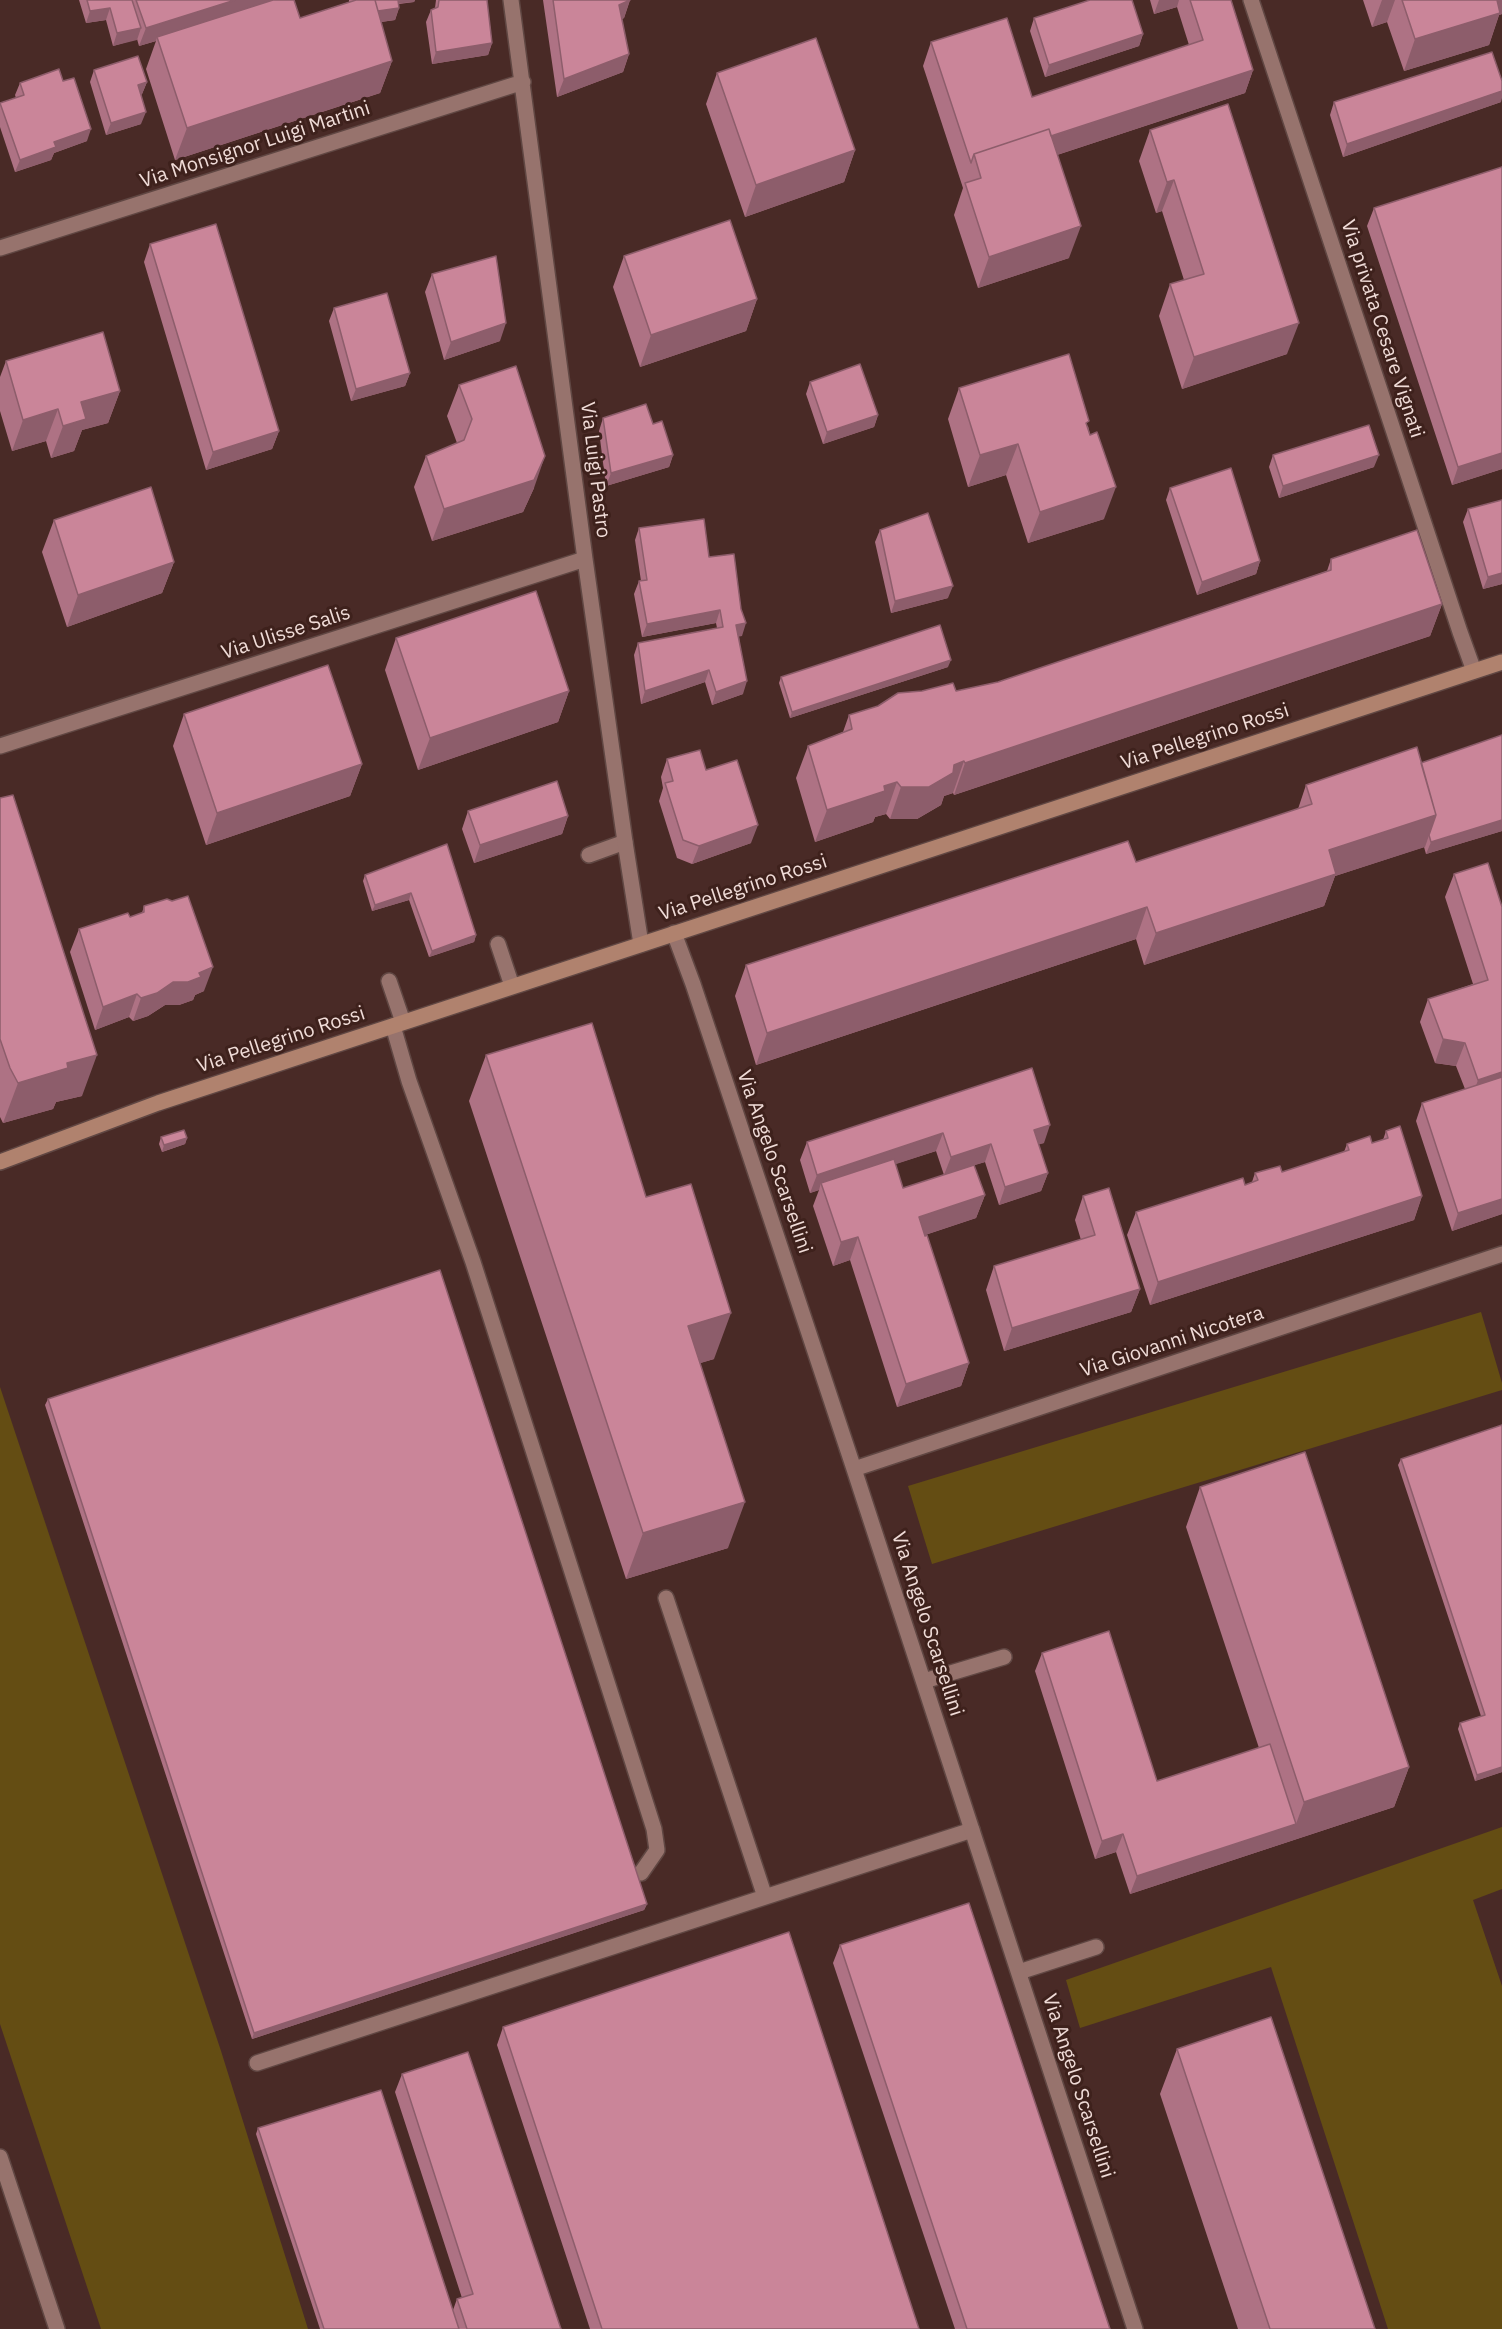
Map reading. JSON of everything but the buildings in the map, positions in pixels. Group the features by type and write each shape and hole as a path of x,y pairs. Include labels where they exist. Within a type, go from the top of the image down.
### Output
{"main road":[{"name":"Via Pellegrino Rossi","path":"0,1162 158,1103 1502,662"}],"street":[{"name":"Via Luigi Pastro","path":"511,0 585,560 641,944"},
{"name":"Via privata Cesare Vignati","path":"1251,0 1474,671"},
{"name":"Via Monsignor Luigi Martini","path":"0,248 523,82"},
{"name":"Via Ulisse Salis","path":"0,746 585,560"},
{"path":"589,855 625,842"},
{"name":"Via Angelo Scarsellini","path":"674,933 855,1469 1135,2329"},
{"path":"498,944 512,986"},
{"path":"388,981 410,1081 473,1262 654,1829 657,1850 641,1873"},
{"name":"Via Giovanni Nicotera","path":"855,1469 1502,1254"},
{"path":"666,1598 765,1897"},
{"path":"924,1681 1004,1657"},
{"path":"257,2063 972,1830"},
{"path":"1019,1972 1096,1947"},
{"path":"0,2157 57,2329"}],"shaded area":[{"path":"1481,1312 1502,1383 1502,1390 932,1564 908,1486"},
{"path":"0,1387 221,2051 308,2329 101,2329 0,2024"},
{"path":"1502,1827 1502,1889 1473,1900 1502,1986 1502,2329 1388,2329 1271,1967 1080,2028 1066,1980"}]}
